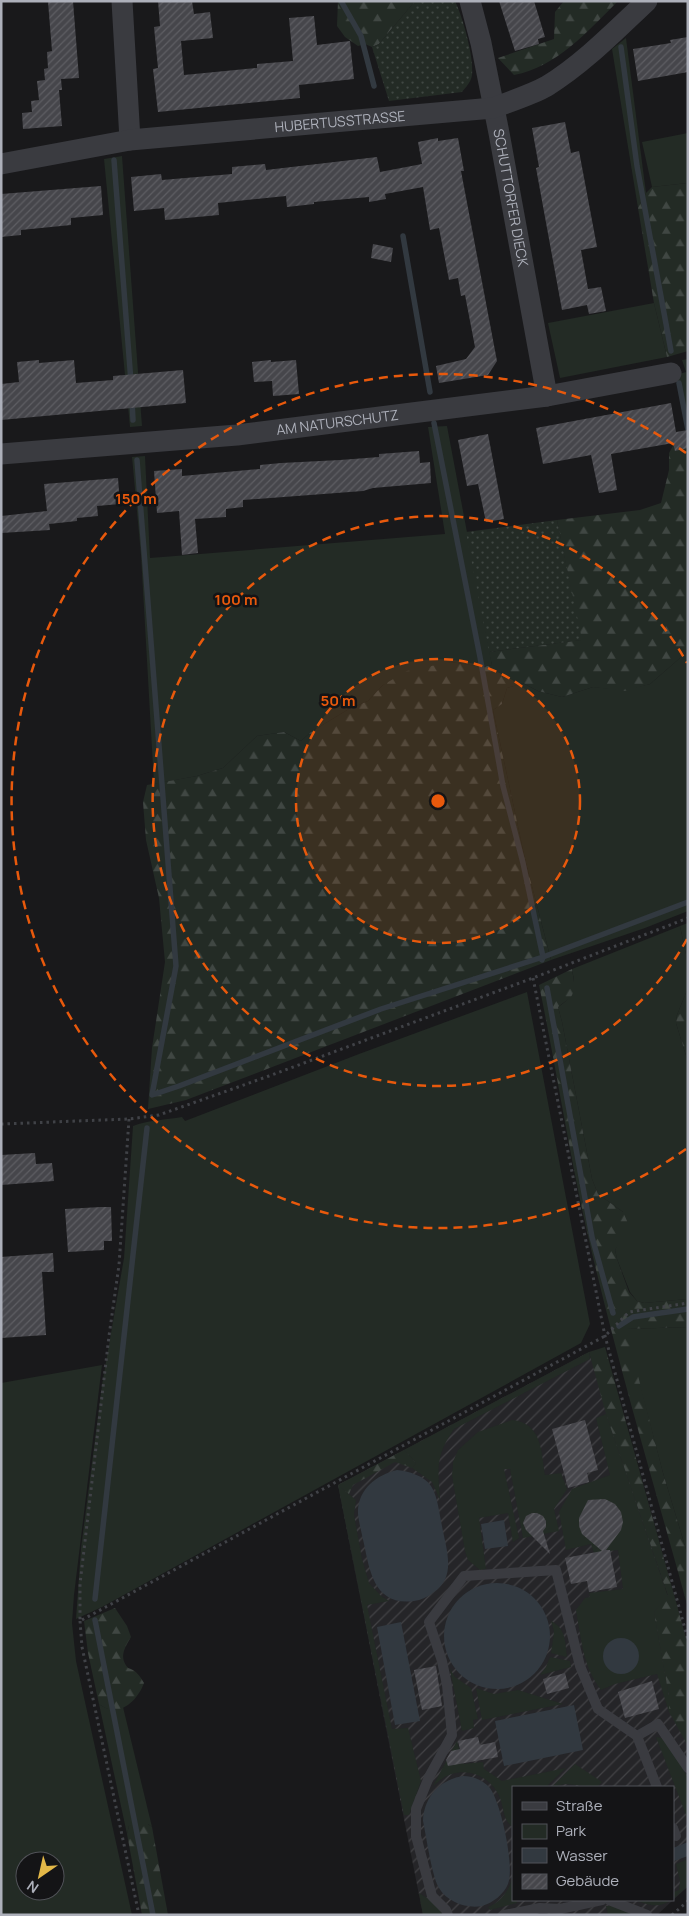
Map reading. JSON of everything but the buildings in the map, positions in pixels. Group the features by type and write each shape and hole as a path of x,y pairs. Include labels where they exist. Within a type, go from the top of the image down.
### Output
{"street":[{"path":"122,1 130,140"},
{"name":"SCHUTTORFER DIECK","path":"470,1 481,44 547,396"},
{"name":"HUBERTUSSTRASSE","path":"1,164 130,140 493,108 545,87 567,72 597,48 647,1"},
{"name":"AM NATURSCHUTZ","path":"1,454 237,436 547,396 671,373"}],"lane":[{"path":"448,1915 446,1910 432,1896 416,1836 416,1809 429,1777 452,1735 447,1685 442,1661 429,1622 464,1576 556,1570 580,1666 598,1709 637,1736 657,1786"},
{"path":"637,1736 658,1724 688,1768"},
{"path":"504,1915 540,1908 560,1909 597,1901"},
{"path":"611,1901 647,1915"}],"path":[{"path":"1,1124 129,1119 159,1115 533,978 688,918"},
{"path":"533,978 605,1336 688,1640"},
{"path":"129,1119 119,1265 80,1584 80,1622 82,1647 139,1915"},
{"path":"80,1622 605,1336 629,1312 688,1303"},
{"path":"672,1915 688,1901"}],"shaded area":[{"path":"589,1352 668,1597 688,1669 688,1886 674,1899 674,1786 512,1786 512,1901 672,1901 657,1915 423,1915 338,1485"}],"green space":[{"path":"338,1 415,1 379,44 372,47 365,44 358,46 345,37 337,26"},
{"path":"415,1 455,1 470,48 471,78 462,92 389,101 372,47 379,44"},
{"path":"564,1 618,1 558,56 530,71 514,75 498,58 554,39 555,12"},
{"path":"626,38 646,193 638,208 612,49"},
{"path":"688,133 688,183 652,187 642,142"},
{"path":"122,156 142,426 130,427 104,159"},
{"path":"688,183 688,351 667,357 654,303 638,208 646,193 652,187"},
{"path":"654,303 667,357 560,378 548,323"},
{"path":"688,359 688,428 676,375 686,372 682,360"},
{"path":"447,426 492,665 483,667 451,662 383,685 368,701 349,709 311,732 301,741 284,732 257,736 223,768 197,776 154,784 141,555 132,457 145,456 150,558 445,534 428,427"},
{"path":"688,438 688,651 650,684 625,691 593,687 562,697 538,691 523,683 507,688 502,704 493,710 525,859 551,960 186,1100 148,1109 152,1048 165,962 159,898 146,840 143,802 147,785 197,776 223,768 257,736 284,732 301,741 311,732 349,709 368,701 383,685 407,671 451,662 483,667 492,665 489,652 581,640 557,520 640,510 661,503 669,470 669,453 674,444"},
{"path":"557,520 582,640 489,652 466,532"},
{"path":"688,651 688,911 645,928 551,960 525,859 493,710 502,704 507,688 523,683 538,691 562,697 593,687 625,690 650,684"},
{"path":"688,923 688,964 680,926"},
{"path":"680,926 688,964 688,988 677,1015 676,1023 688,1062 688,1299 644,1303 637,1301 630,1292 617,1259 615,1250 620,1239 623,1212 598,1194 592,1179 558,1007 571,995 574,986 572,969"},
{"path":"572,969 575,989 571,997 558,1007 592,1179 598,1194 623,1212 627,1221 628,1228 615,1250 617,1259 629,1292 637,1301 644,1303 688,1299 688,1327 626,1329 663,1473 688,1556 688,1608 627,1389 593,1257 539,985"},
{"path":"688,988 688,1062 676,1023 677,1015"},
{"path":"527,992 590,1324 581,1343 102,1607 76,1619 81,1548 102,1385 124,1258 133,1126 151,1121 182,1117 185,1121"},
{"path":"688,1327 688,1556 663,1473 625,1329"},
{"path":"605,1347 688,1645 688,1746 669,1712 669,1696 654,1612 668,1596 606,1414 589,1352"},
{"path":"589,1352 590,1359 454,1429 444,1447 439,1463 440,1500 432,1482 412,1468 416,1463 404,1450"},
{"path":"102,1365 72,1623 76,1661 132,1915 1,1915 1,1383"},
{"path":"606,1414 668,1597 654,1612 669,1696 669,1712 657,1674 615,1684 601,1690 590,1672 581,1642 576,1610 585,1598 590,1597 589,1593 623,1589 618,1550 594,1553 591,1544 566,1550 559,1512 572,1489 610,1475 596,1418"},
{"path":"512,1420 522,1422 535,1432 541,1448 545,1475 561,1473 567,1489 554,1509 559,1531 523,1538 510,1469 504,1469 519,1538 513,1542 508,1513 479,1518 486,1569 480,1570 468,1560 465,1551 452,1476 453,1462 458,1450 478,1432"},
{"path":"404,1450 416,1463 412,1468 395,1462 353,1485 349,1494 338,1485"},
{"path":"338,1485 356,1500 354,1515 362,1559 369,1583 381,1596 389,1601 367,1605 392,1729 408,1728 421,1781 409,1815 404,1815"},
{"path":"115,1608 127,1626 131,1637 123,1657 125,1664 138,1674 144,1683 132,1702 120,1709 113,1710 99,1704 88,1653 84,1621"},
{"path":"551,1621 560,1627 565,1641 567,1657 551,1653 554,1632"},
{"path":"550,1657 570,1661 571,1667 540,1675"},
{"path":"450,1669 455,1677 471,1688 478,1719 473,1720 474,1728 462,1731"},
{"path":"476,1688 494,1694 518,1690 563,1704 482,1720"},
{"path":"99,1704 111,1709 123,1707 152,1827 148,1824 129,1826 127,1834"},
{"path":"656,1737 662,1738 670,1744 688,1778 688,1820"},
{"path":"457,1741 463,1764 483,1762 484,1769 502,1781 566,1768 547,1786 512,1786 512,1827 505,1817 496,1791 492,1785 479,1776 465,1772 457,1773 445,1777 433,1786"},
{"path":"575,1764 602,1782 598,1786 565,1784 553,1786"},
{"path":"137,1822 148,1824 152,1827 168,1915 142,1915 127,1834 129,1826"},
{"path":"688,1859 688,1886 674,1898 674,1892 679,1890 680,1881 676,1864"},
{"path":"512,1879 512,1901 516,1901 517,1903 490,1910 488,1907 504,1895"},
{"path":"419,1893 435,1903 443,1915 423,1915"},
{"path":"638,1901 669,1901 658,1905"},
{"path":"606,1906 613,1906 635,1915 608,1915"}],"water":[{"path":"397,1470 425,1479 431,1486 437,1500 447,1553 448,1570 441,1586 427,1597 414,1601 401,1601 391,1598 383,1593 377,1585 369,1566 358,1518 359,1505 364,1491 375,1480"},
{"path":"504,1520 508,1546 485,1549 481,1524"},
{"path":"497,1583 517,1587 535,1598 546,1616 550,1636 546,1656 535,1674 517,1685 497,1689 477,1685 459,1674 448,1656 444,1636 448,1616 459,1598 477,1587"},
{"path":"401,1622 420,1721 395,1725 377,1627"},
{"path":"621,1638 628,1639 634,1643 638,1649 638,1663 634,1669 628,1673 621,1674 614,1673 608,1669 604,1663 603,1656 604,1649 608,1643 614,1639"},
{"path":"574,1705 583,1750 504,1766 495,1721"},
{"path":"463,1776 478,1779 490,1788 506,1835 510,1864 510,1876 504,1891 490,1903 476,1907 452,1901 439,1888 436,1883 423,1821 426,1804 434,1791 447,1781"},
{"path":"688,1842 688,1856 674,1861 674,1848"}],"waterway":[{"path":"341,1 361,36 374,86"},
{"path":"621,47 637,166 671,351"},
{"path":"114,160 131,382"},
{"path":"403,236 430,392"},
{"path":"679,383 688,430"},
{"path":"132,401 133,420"},
{"path":"434,423 503,786 523,863 543,957 542,960"},
{"path":"137,460 176,966 152,1095 381,1009 543,957 688,902"},
{"path":"547,988 592,1237 613,1313"},
{"path":"95,1599 147,1128"},
{"path":"619,1326 633,1317 688,1309"},
{"path":"95,1620 153,1915"}]}
